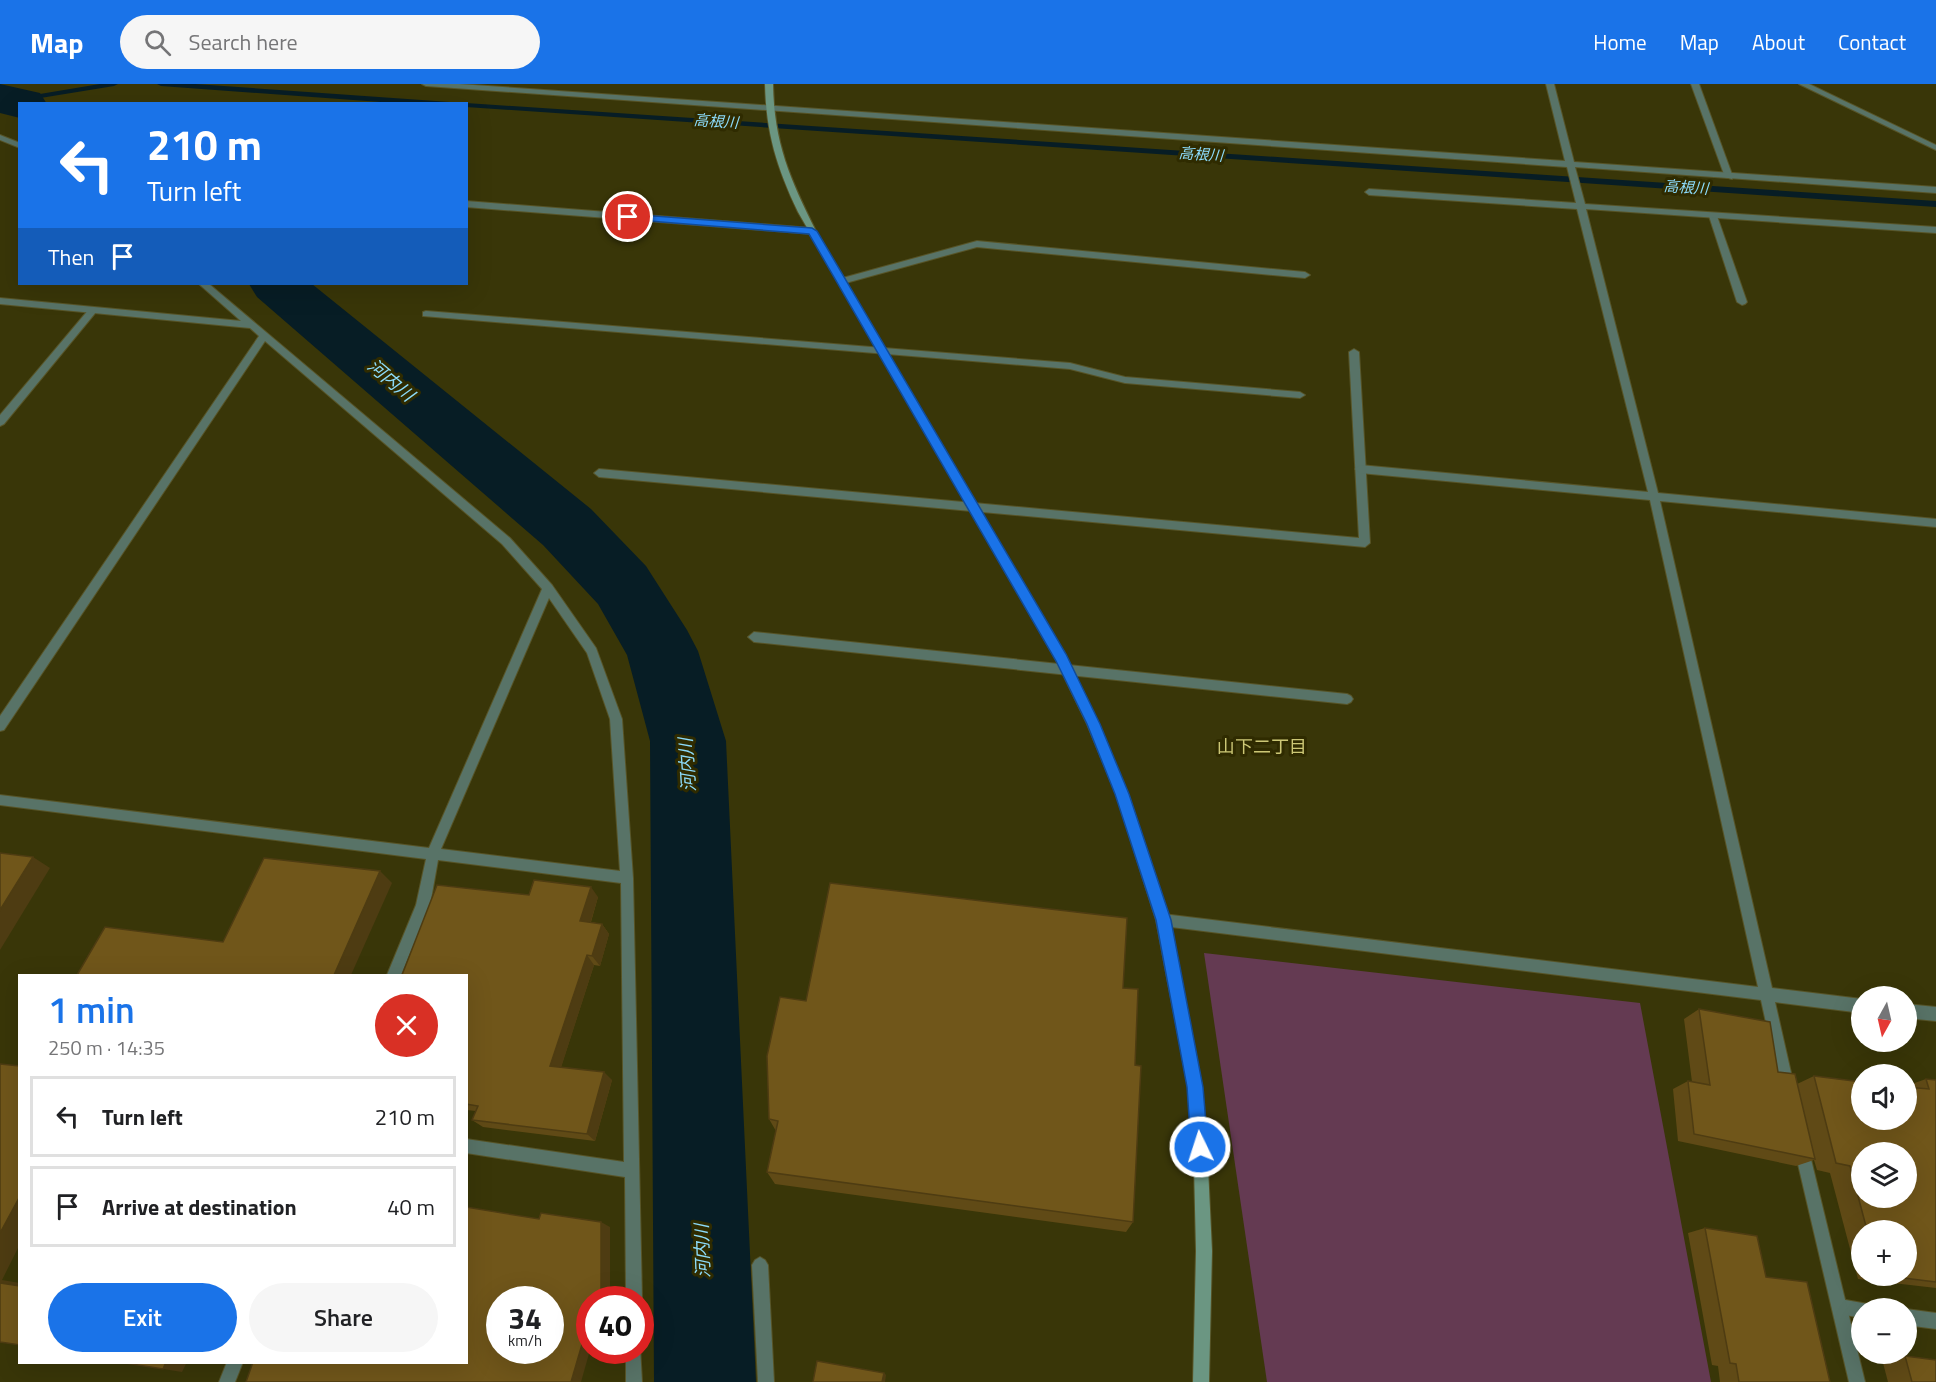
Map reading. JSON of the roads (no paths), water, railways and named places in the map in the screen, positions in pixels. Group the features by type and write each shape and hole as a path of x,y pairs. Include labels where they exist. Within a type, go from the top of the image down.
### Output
{"street":[{"path":"426,84 770,110 1936,190"},
{"path":"769,84 774,145 786,181 812,231 1066,668 1093,724 1122,794 1163,920 1195,1087 1204,1251 1201,1382"},
{"path":"1550,84 1654,496 1790,1098"},
{"path":"1695,84 1729,177"},
{"path":"1803,84 1936,148"},
{"path":"0,138 18,145"},
{"path":"1369,192 1936,230"},
{"path":"468,204 812,231"},
{"path":"1713,216 1742,302"},
{"path":"842,281 977,244 1305,275"},
{"path":"205,285 506,541 548,588 592,651 616,719 627,878 633,1286"},
{"path":"0,301 252,325"},
{"path":"0,422 93,310"},
{"path":"426,315 1070,366 1125,380 1300,395"},
{"path":"0,726 264,335"},
{"path":"599,473 1365,543 1354,352"},
{"path":"1360,469 1936,523"},
{"path":"394,974 423,905 433,854 548,588"},
{"path":"754,637 1347,699"},
{"path":"0,800 627,878"},
{"path":"1163,920 1851,1005"},
{"path":"1917,1012 1936,1014"},
{"path":"1798,1133 1857,1382"},
{"path":"468,1146 632,1171"},
{"path":"760,1265 766,1382"},
{"path":"1840,1307 1851,1308"},
{"path":"1917,1318 1936,1321"},
{"path":"227,1382 234,1364"},
{"path":"634,1364 634,1382"}],"waterway":[{"name":"高根川","path":"16,100 114,84"},
{"name":"高根川","path":"161,84 421,102"},
{"name":"河内川","path":"0,97 18,103"},
{"name":"高根川","path":"468,105 1936,204"},
{"name":"河内川","path":"278,285 567,527 622,585 662,651 688,741 705,1382"}],"district":[{"name":"山下二丁目","path":"1262,746"}]}
